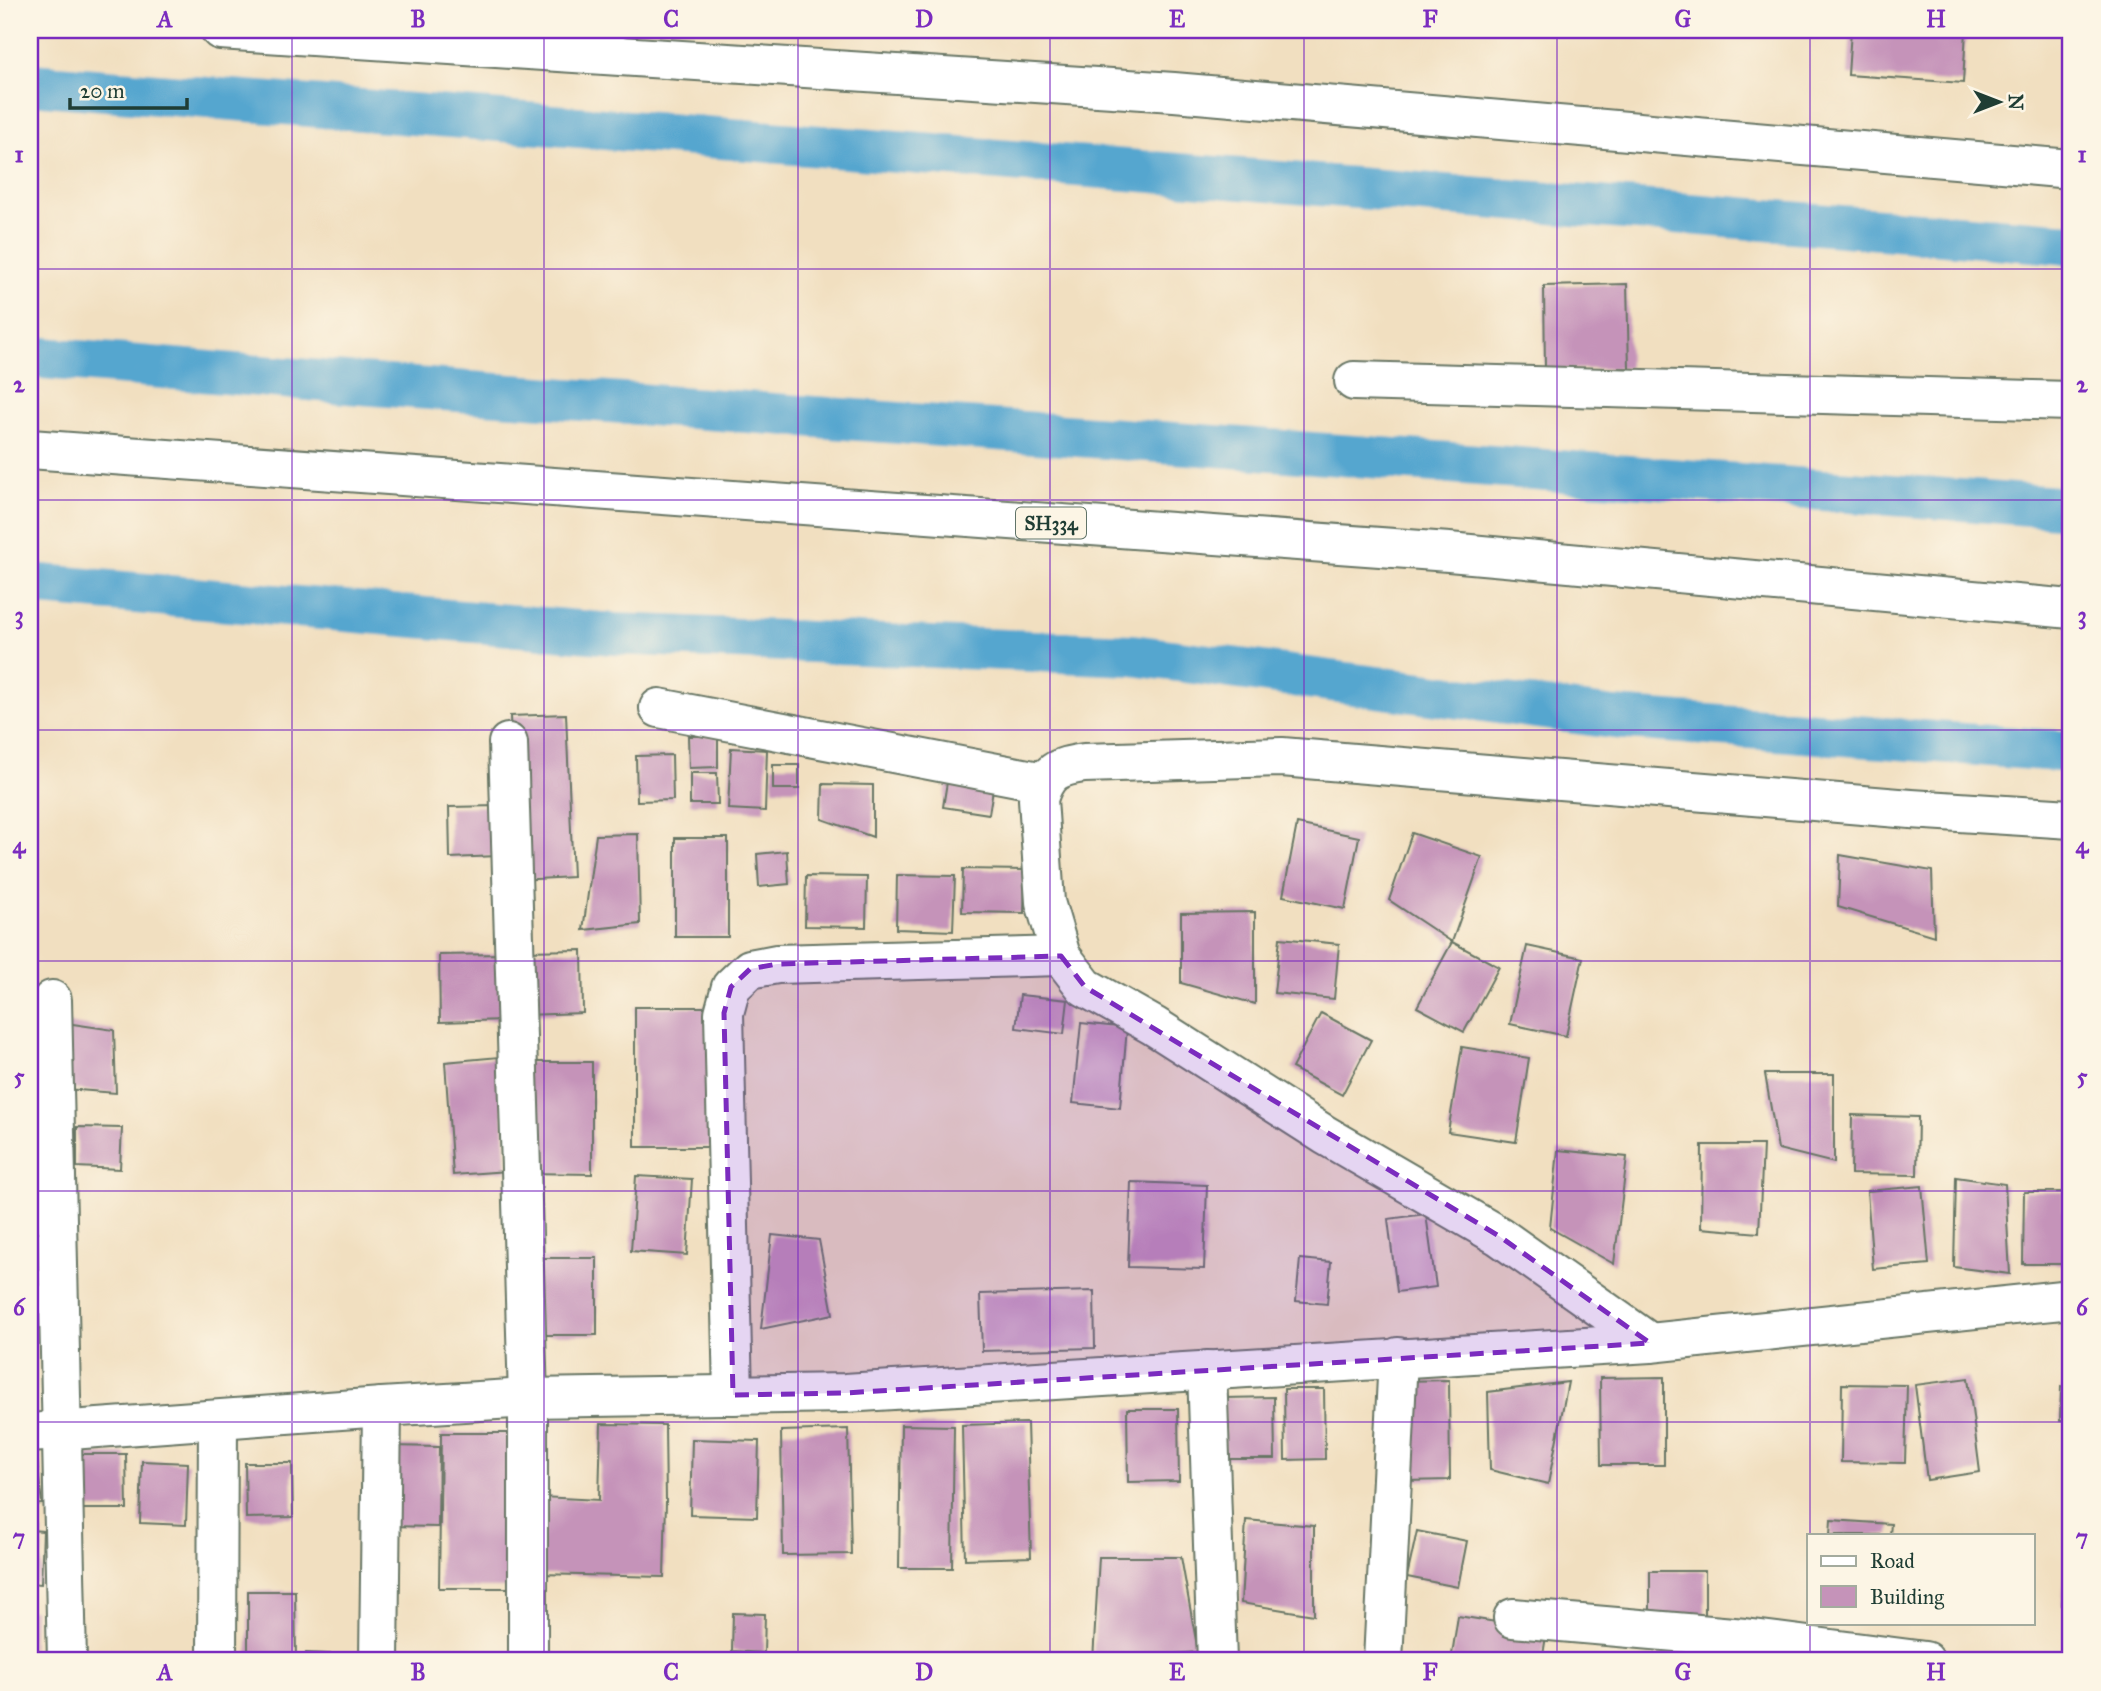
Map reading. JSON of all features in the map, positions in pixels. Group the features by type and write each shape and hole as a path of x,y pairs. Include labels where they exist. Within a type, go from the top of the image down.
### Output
{"street":[{"path":"220,30 1174,92 2071,169"},
{"path":"1354,382 2071,401"},
{"name":"SH334","path":"30,449 1449,552 2071,609"},
{"path":"659,708 1044,782"},
{"path":"508,743 528,1398 528,1661"},
{"path":"1650,1343 1499,1237 1325,1135 1154,1026 1085,987 1061,956 1045,902 1038,799 1044,782 1055,770 1084,763 1282,757 1911,809 2071,818"},
{"path":"733,1395 724,1013 731,987 750,970 777,964 1061,956"},
{"path":"52,1000 45,1433 67,1661"},
{"path":"45,1433 528,1398 845,1393 1650,1343 2071,1299"},
{"path":"1384,1661 1398,1357"},
{"path":"1207,1370 1217,1661"},
{"path":"379,1661 382,1407"},
{"path":"217,1661 218,1420"},
{"path":"1513,1618 1745,1638 1925,1661"}],"highlighted area":[{"path":"1061,956 1085,987 1499,1236 1650,1343 845,1393 733,1395 724,1013 731,987 750,969 777,964"}],"building":[{"path":"1851,30 1966,30 1963,83 1848,75"},
{"path":"1627,284 1629,368 1545,370 1544,286"},
{"path":"566,714 573,877 517,880 510,716"},
{"path":"688,736 718,736 718,767 689,768"},
{"path":"731,748 767,750 765,811 728,809"},
{"path":"672,755 673,800 637,801 636,756"},
{"path":"773,765 799,765 799,789 773,789"},
{"path":"690,773 717,773 718,804 690,804"},
{"path":"947,782 993,789 989,814 943,807"},
{"path":"823,784 873,785 873,837 822,819"},
{"path":"497,806 498,856 450,858 449,807"},
{"path":"1297,824 1359,837 1345,909 1283,896"},
{"path":"1412,833 1482,857 1452,942 1389,900"},
{"path":"638,834 640,924 583,930 596,835"},
{"path":"675,838 728,838 728,937 675,937"},
{"path":"787,851 789,884 759,887 757,854"},
{"path":"1840,855 1932,871 1934,936 1838,907"},
{"path":"963,869 1025,870 1024,913 962,912"},
{"path":"897,875 955,876 953,931 896,929"},
{"path":"806,876 867,877 866,927 805,926"},
{"path":"1255,912 1255,1004 1181,983 1181,913"},
{"path":"1280,938 1339,944 1334,999 1274,993"},
{"path":"1452,942 1499,967 1464,1032 1417,1007"},
{"path":"1527,946 1583,958 1566,1036 1510,1024"},
{"path":"582,950 583,1013 523,1015 522,951"},
{"path":"503,954 504,1020 440,1022 439,955"},
{"path":"1020,995 1068,1000 1064,1034 1016,1028"},
{"path":"635,1007 713,1007 713,1147 635,1147"},
{"path":"1321,1013 1371,1040 1342,1095 1292,1068"},
{"path":"66,1023 114,1030 116,1093 66,1089"},
{"path":"1081,1023 1127,1028 1120,1108 1073,1103"},
{"path":"1462,1047 1529,1058 1516,1142 1448,1132"},
{"path":"499,1057 507,1171 453,1175 445,1062"},
{"path":"527,1062 592,1062 592,1174 526,1173"},
{"path":"1765,1074 1834,1074 1834,1163 1778,1149"},
{"path":"1852,1115 1918,1117 1917,1175 1851,1174"},
{"path":"77,1127 122,1128 120,1169 77,1167"},
{"path":"2071,1142 2071,1168 2066,1167"},
{"path":"1702,1145 1763,1145 1759,1233 1701,1228"},
{"path":"1558,1150 1627,1157 1614,1264 1550,1228"},
{"path":"636,1176 692,1179 687,1255 631,1251"},
{"path":"1956,1177 2005,1184 2010,1274 1954,1267"},
{"path":"1131,1182 1207,1185 1204,1269 1128,1267"},
{"path":"1922,1186 1929,1264 1873,1269 1867,1191"},
{"path":"2024,1192 2063,1192 2063,1264 2023,1264"},
{"path":"1426,1214 1436,1287 1397,1292 1388,1219"},
{"path":"772,1235 819,1240 833,1314 761,1329"},
{"path":"534,1258 597,1258 597,1335 534,1335"},
{"path":"1300,1259 1331,1262 1327,1304 1296,1301"},
{"path":"1094,1291 1095,1348 982,1351 980,1294"},
{"path":"1664,1377 1664,1465 1601,1465 1600,1378"},
{"path":"1968,1378 1980,1472 1927,1480 1915,1385"},
{"path":"1449,1380 1450,1480 1404,1481 1403,1381"},
{"path":"1568,1382 1548,1484 1490,1470 1488,1392"},
{"path":"1842,1384 1907,1385 1905,1463 1841,1462"},
{"path":"2061,1387 2071,1387 2071,1421 2060,1421"},
{"path":"1284,1389 1324,1389 1325,1459 1285,1460"},
{"path":"1274,1397 1275,1459 1224,1459 1224,1398"},
{"path":"1127,1409 1178,1409 1179,1481 1128,1482"},
{"path":"1027,1423 1031,1557 965,1559 962,1425"},
{"path":"601,1424 665,1425 664,1577 539,1574 541,1497 599,1500"},
{"path":"901,1425 954,1426 952,1568 899,1568"},
{"path":"848,1429 851,1554 783,1555 781,1431"},
{"path":"441,1433 510,1433 508,1588 439,1588"},
{"path":"692,1439 759,1441 757,1517 690,1515"},
{"path":"391,1446 439,1447 438,1527 389,1526"},
{"path":"71,1454 126,1454 127,1509 71,1509"},
{"path":"37,1461 42,1504 30,1505 30,1462"},
{"path":"142,1461 188,1463 186,1525 140,1523"},
{"path":"245,1463 292,1463 293,1517 246,1518"},
{"path":"1246,1520 1314,1526 1314,1615 1241,1603"},
{"path":"1831,1520 1891,1524 1890,1534 1830,1534"},
{"path":"30,1530 43,1531 41,1584 30,1583"},
{"path":"1417,1531 1467,1541 1458,1587 1407,1577"},
{"path":"2071,1535 2071,1606 2062,1605"},
{"path":"1099,1557 1181,1557 1198,1652 1093,1661"},
{"path":"1650,1571 1705,1571 1705,1625 1650,1625"},
{"path":"248,1591 295,1591 296,1659 248,1659"},
{"path":"30,1610 34,1610 32,1649 30,1649"},
{"path":"733,1613 765,1614 764,1653 732,1651"},
{"path":"1458,1616 1547,1630 1542,1661 1451,1661"},
{"path":"306,1653 349,1655 349,1661 305,1661"}],"waterway":[{"path":"30,84 2071,244"},
{"path":"30,357 333,382 2071,508"},
{"path":"30,584 613,634 1132,655 1614,718 2071,752"}]}
